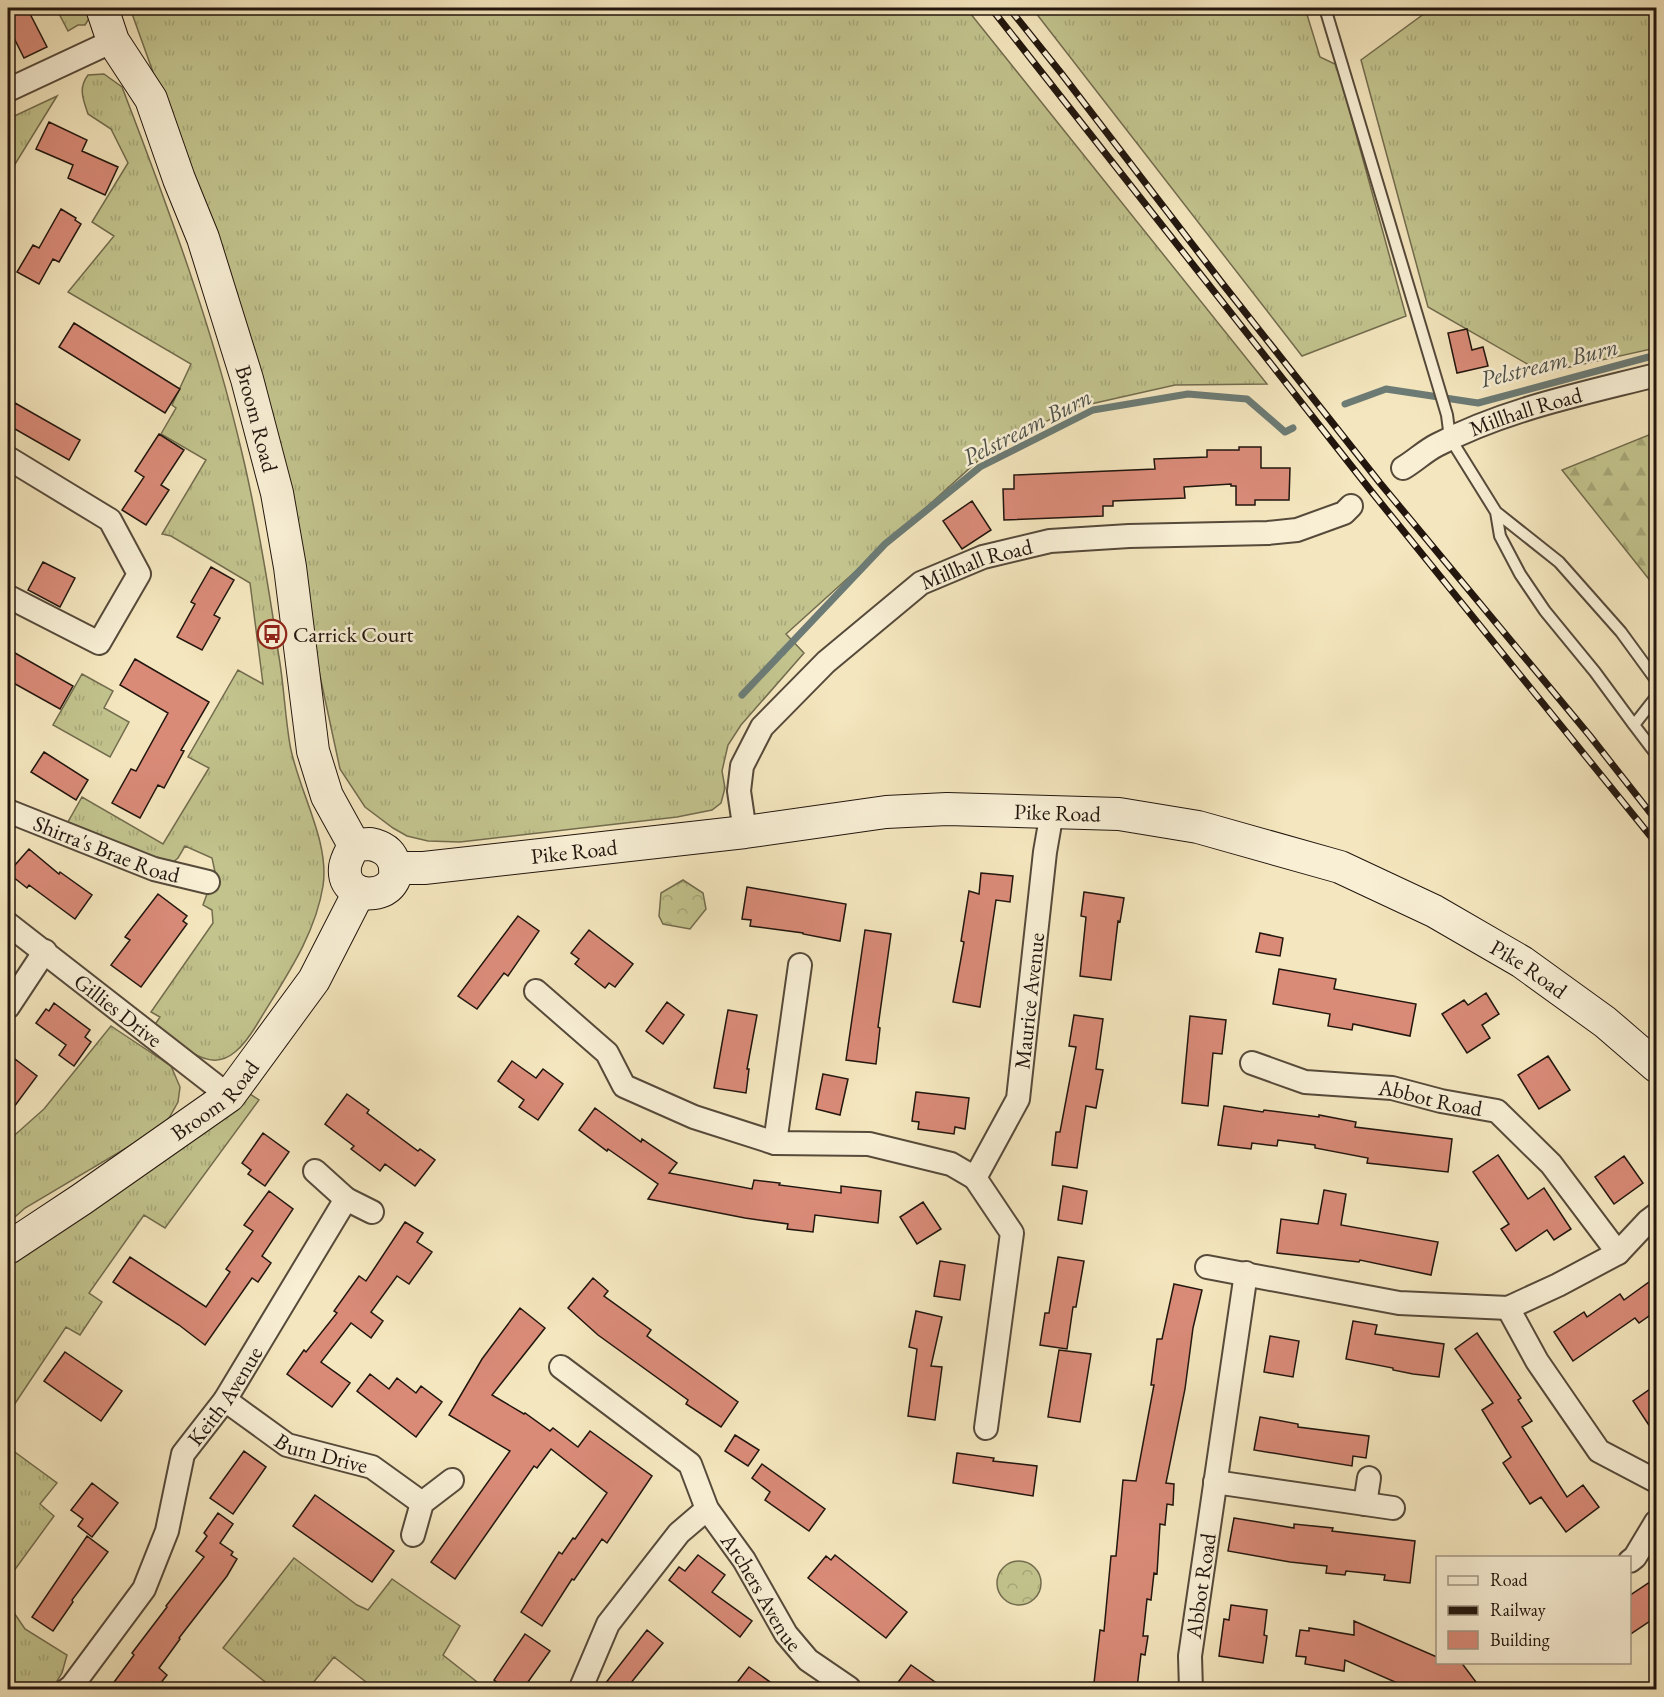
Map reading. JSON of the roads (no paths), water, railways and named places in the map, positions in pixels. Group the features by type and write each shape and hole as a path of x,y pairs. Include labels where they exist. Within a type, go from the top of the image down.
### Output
{"street":[{"name":"Broom Road","path":"102,8 113,41 151,99 179,180 203,238 247,378 278,493 314,751 327,796 354,845"},
{"path":"8,90 113,41"},
{"name":"Millhall Road","path":"1403,468 1434,446 1450,438 1526,408 1656,375"},
{"path":"8,458 110,520 139,574 99,643 11,598"},
{"name":"Millhall Road","path":"745,832 740,791 742,766 762,727 826,662 921,583 983,558 1050,541 1297,530 1335,517 1344,513 1351,506"},
{"name":"Pike Road","path":"395,868 424,868 745,832 886,812 947,809 1119,814 1198,827 1340,867 1434,911 1522,962 1605,1022 1656,1066"},
{"name":"Shirra's Brae Road","path":"8,811 154,869 208,882"},
{"name":"Maurice Avenue","path":"975,1178 1018,1099 1045,852 1052,812"},
{"path":"370,844 390,854 395,868 390,884 384,890 376,894 359,892 348,882 347,860 354,845 370,844"},
{"name":"Broom Road","path":"8,1248 229,1096 314,980 359,892"},
{"name":"Gillies Drive","path":"8,924 229,1096"},
{"path":"8,1007 45,951"},
{"path":"775,1143 800,965"},
{"path":"536,991 607,1053 624,1086 694,1117 775,1143 868,1144 951,1164 975,1178 1012,1233 986,1428"},
{"name":"Abbot Road","path":"1252,1063 1305,1082 1392,1088 1441,1101 1497,1111 1551,1164 1618,1252"},
{"path":"315,1171 346,1199 372,1212"},
{"name":"Keith Avenue","path":"67,1689 72,1686 144,1589 167,1531 183,1454 225,1400 346,1199"},
{"path":"1207,1267 1399,1303 1508,1308 1558,1285 1618,1252 1656,1215"},
{"name":"Abbot Road","path":"1191,1689 1190,1656 1246,1273"},
{"path":"1508,1308 1537,1361 1599,1451 1656,1481"},
{"name":"Archers Avenue","path":"561,1367 690,1464 707,1509 744,1560 786,1634 808,1660 848,1689"},
{"name":"Burn Drive","path":"225,1400 287,1445 372,1467 422,1503"},
{"path":"1365,1504 1369,1478"},
{"path":"414,1534 422,1503 452,1480"},
{"path":"1215,1482 1393,1508"},
{"name":"Archers Avenue","path":"580,1689 608,1624 679,1533 707,1509"},
{"path":"1631,1560 1635,1557 1656,1522"}],"lane":[{"path":"1325,8 1447,415 1450,438 1496,512 1559,562 1621,632 1656,680"},
{"path":"1496,512 1500,536 1520,574 1545,611 1656,754"},
{"path":"1634,725 1656,697"}],"waterway":[{"name":"Pelstream Burn","path":"1345,404 1386,389 1478,403 1656,355"},
{"name":"Pelstream Burn","path":"742,695 885,544 980,467 1093,410 1188,394 1247,399 1285,432 1293,428"}],"railway":[{"path":"991,8 1371,491 1656,843"},
{"path":"1009,8 1380,483 1590,736 1656,820"}],"place":[{"name":"Carrick Court","path":"272,634"}]}
